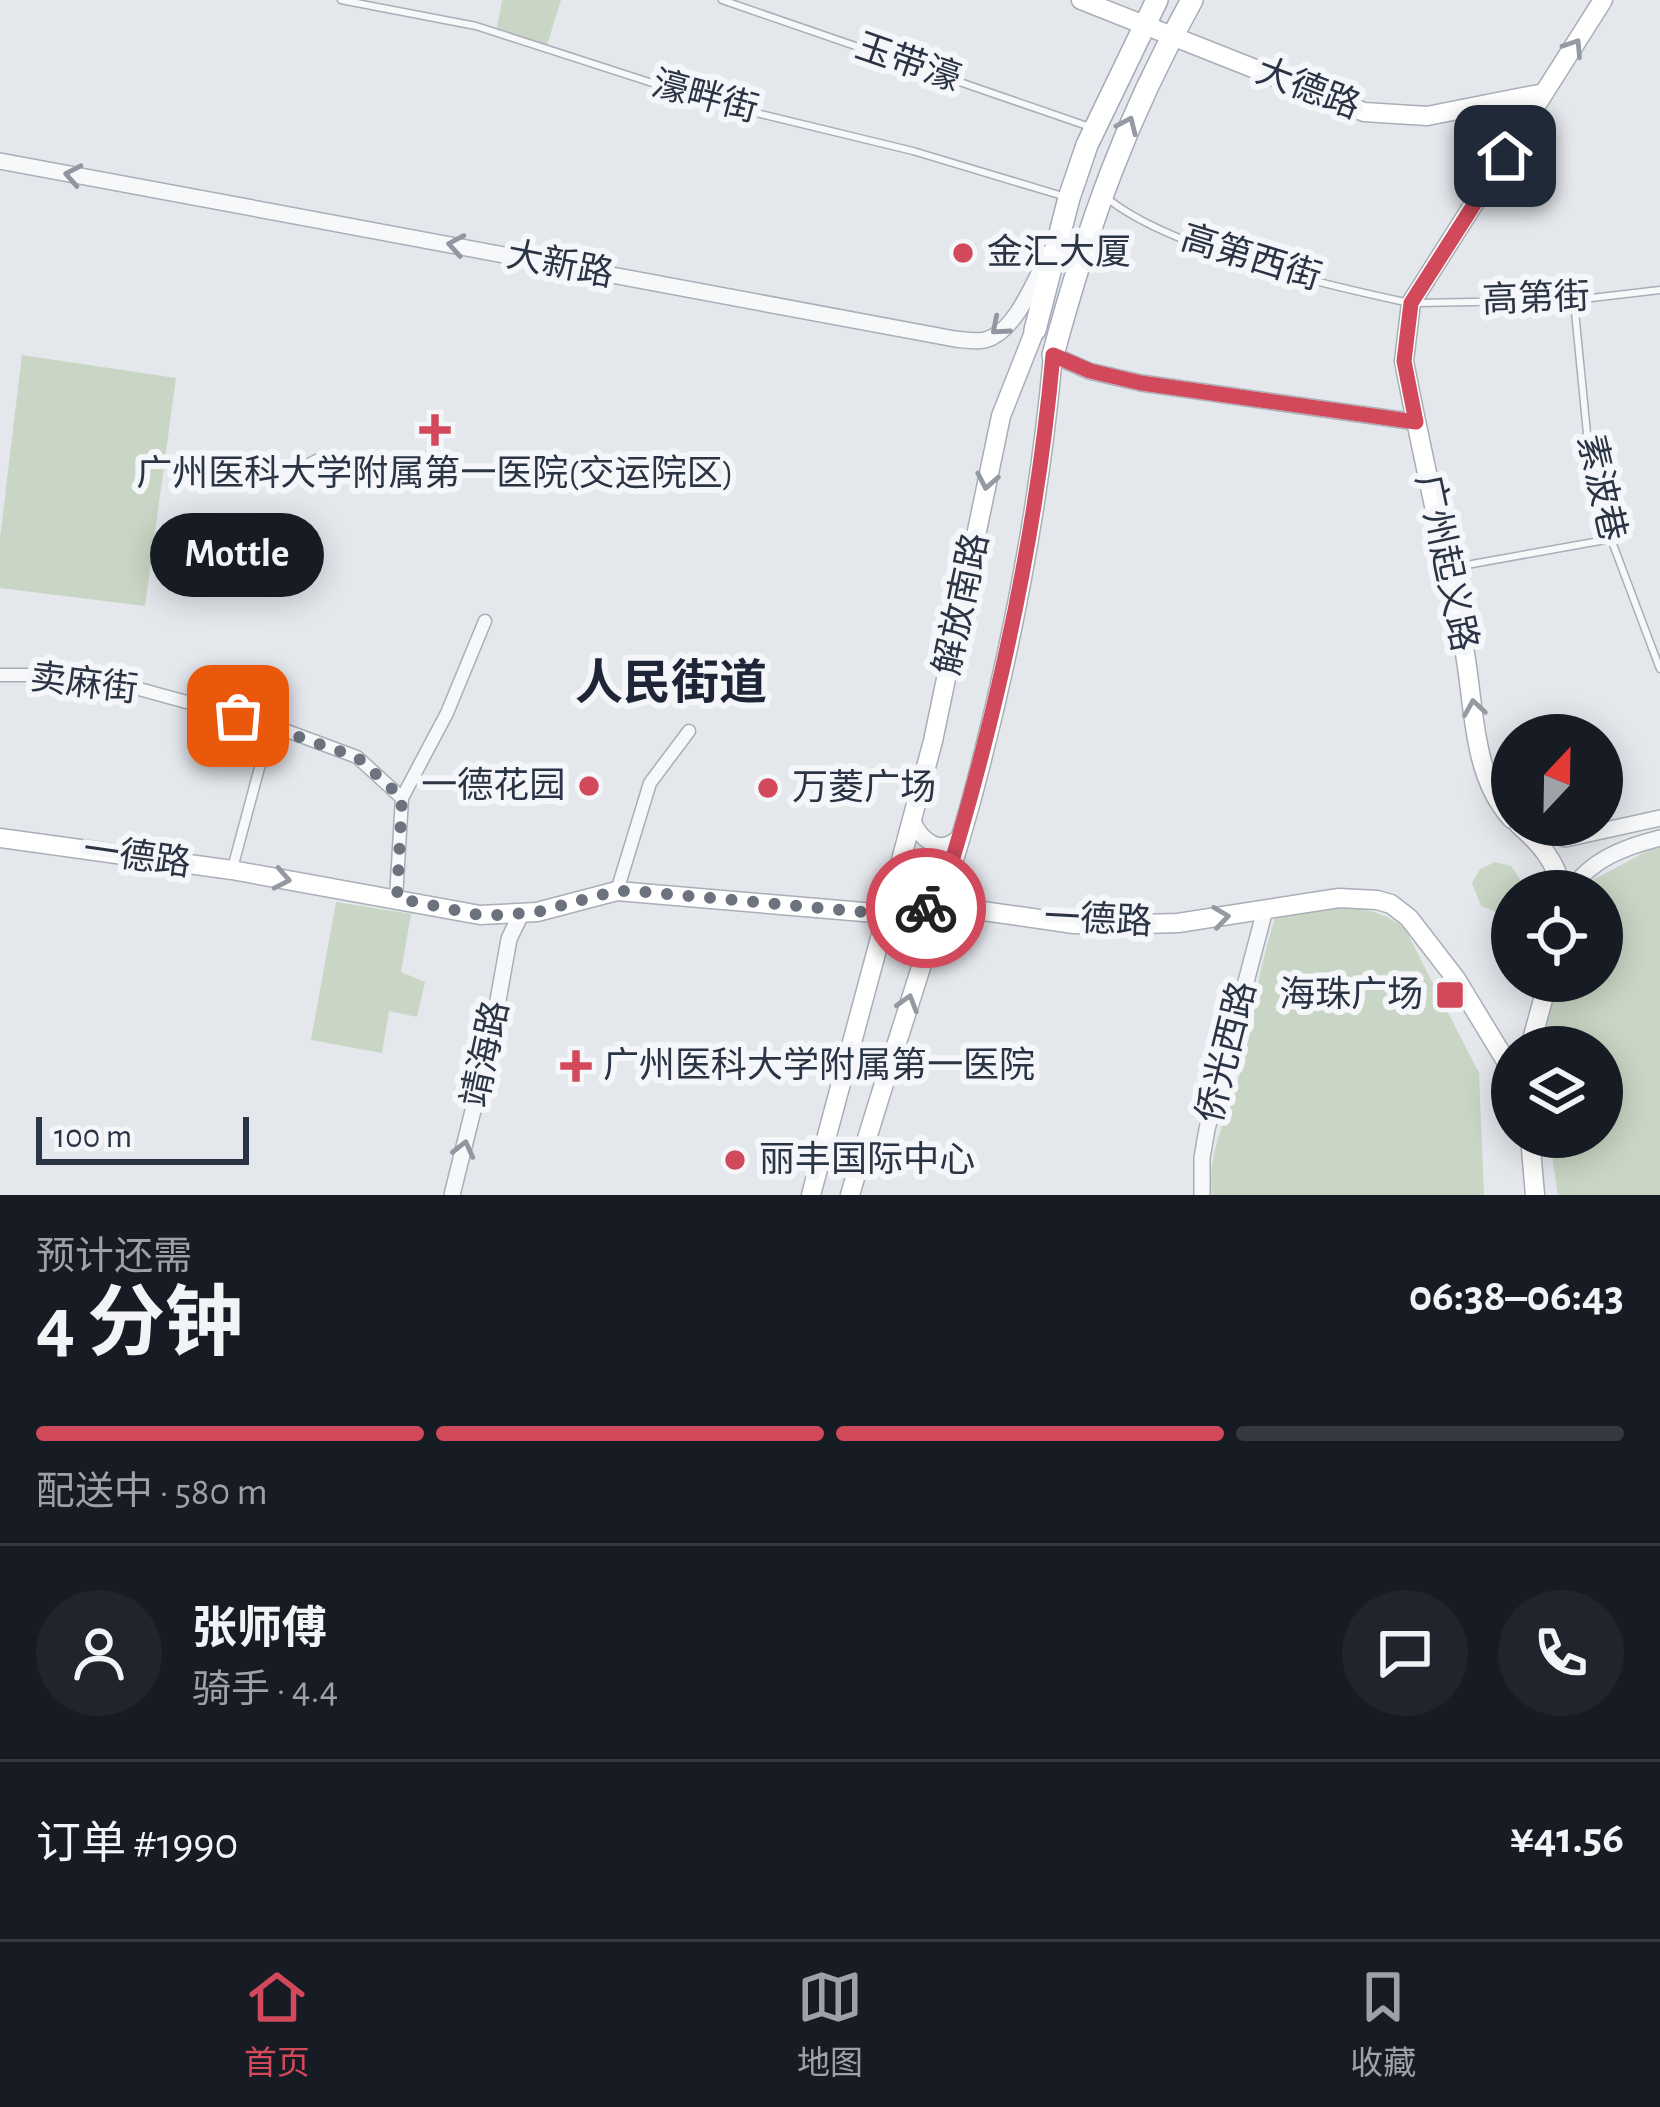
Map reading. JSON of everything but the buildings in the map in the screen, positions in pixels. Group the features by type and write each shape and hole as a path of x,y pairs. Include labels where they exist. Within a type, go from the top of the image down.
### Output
{"main road":[{"name":"大德路","path":"1081,0 1364,112 1427,116 1544,93"},
{"name":"解放南路","path":"811,1195 912,819 1001,416 1035,330 1069,198 1094,128 1157,0"},
{"name":"解放南路","path":"850,1195 984,749 1046,430 1053,355 1100,193 1127,126 1192,0"},
{"name":"广州起义路","path":"1491,787 1404,361 1411,303 1603,0"},
{"name":"一德路","path":"0,838 232,869 479,915 521,914 616,891 886,914 938,907 1108,925 1178,923 1356,897 1391,904 1409,918 1456,979 1491,1036"},
{"path":"1525,1195 1527,1159"},
{"path":"1527,1159 1535,1195"}],"street":[{"name":"大新路","path":"0,161 975,341 996,335 1008,324 1061,229"},
{"path":"1053,355 1090,371 1141,383 1416,422"},
{"path":"397,898 402,798 447,713 484,621"},
{"name":"卖麻街","path":"0,675 117,683 271,725 357,757 402,798"},
{"path":"232,869 271,725"},
{"path":"616,891 650,783 689,731"},
{"path":"1623,826 1660,818"},
{"path":"912,819 920,834 934,844 945,846 959,837"},
{"path":"1589,870 1626,847 1660,838"},
{"name":"侨光西路","path":"1202,1195 1208,1129 1265,910"},
{"name":"靖海路","path":"452,1195 492,1034 509,939 521,914"}],"lane":[{"name":"濠畔街","path":"341,0 476,26 710,102 913,151 1069,198"},
{"name":"玉带濠","path":"722,0 1094,128"},
{"name":"高第西街","path":"1100,193 1126,213 1195,245 1411,303"},
{"name":"高第街","path":"1411,303 1574,300 1660,290"},
{"name":"素波巷","path":"1574,300 1589,454 1611,539 1660,669"},
{"path":"283,476 316,458 397,480"},
{"path":"1447,568 1611,539"}],"green space":[{"path":"502,0 561,0 547,45 497,28"},
{"path":"22,355 176,378 145,606 0,588 0,538"},
{"path":"1660,844 1660,1195 1558,1195 1552,1158 1623,1158 1623,1026 1544,1026 1550,1002 1623,1002 1623,870 1612,870"},
{"path":"1495,862 1514,870 1491,870 1491,910 1481,906 1472,883 1480,869"},
{"path":"336,902 411,914 401,972 425,982 417,1017 389,1011 382,1053 311,1040"},
{"name":"海珠广场","path":"1327,906 1367,910 1404,927 1479,1073 1484,1195 1212,1195 1215,1150 1239,1076 1275,918"}],"way so far":[{"path":"238,716 357,757 402,798 397,898 479,915 537,912 616,891 886,914 926,908"}],"place":[{"name":"金汇大厦","path":"963,253"},
{"name":"广州医科大学附属第一医院(交运院区)","path":"435,430"},
{"name":"Mottle","path":"238,716"},
{"name":"一德花园","path":"589,786"},
{"name":"万菱广场","path":"768,788"},
{"name":"海珠广场","path":"1450,995"},
{"name":"广州医科大学附属第一医院","path":"576,1066"},
{"name":"丽丰国际中心","path":"735,1160"}],"district":[{"name":"人民街道","path":"671,685"}],"route":[{"path":"926,908 938,907 984,749 1037,484 1053,355 1090,371 1141,383 1416,422 1404,361 1411,303 1505,156"}]}
